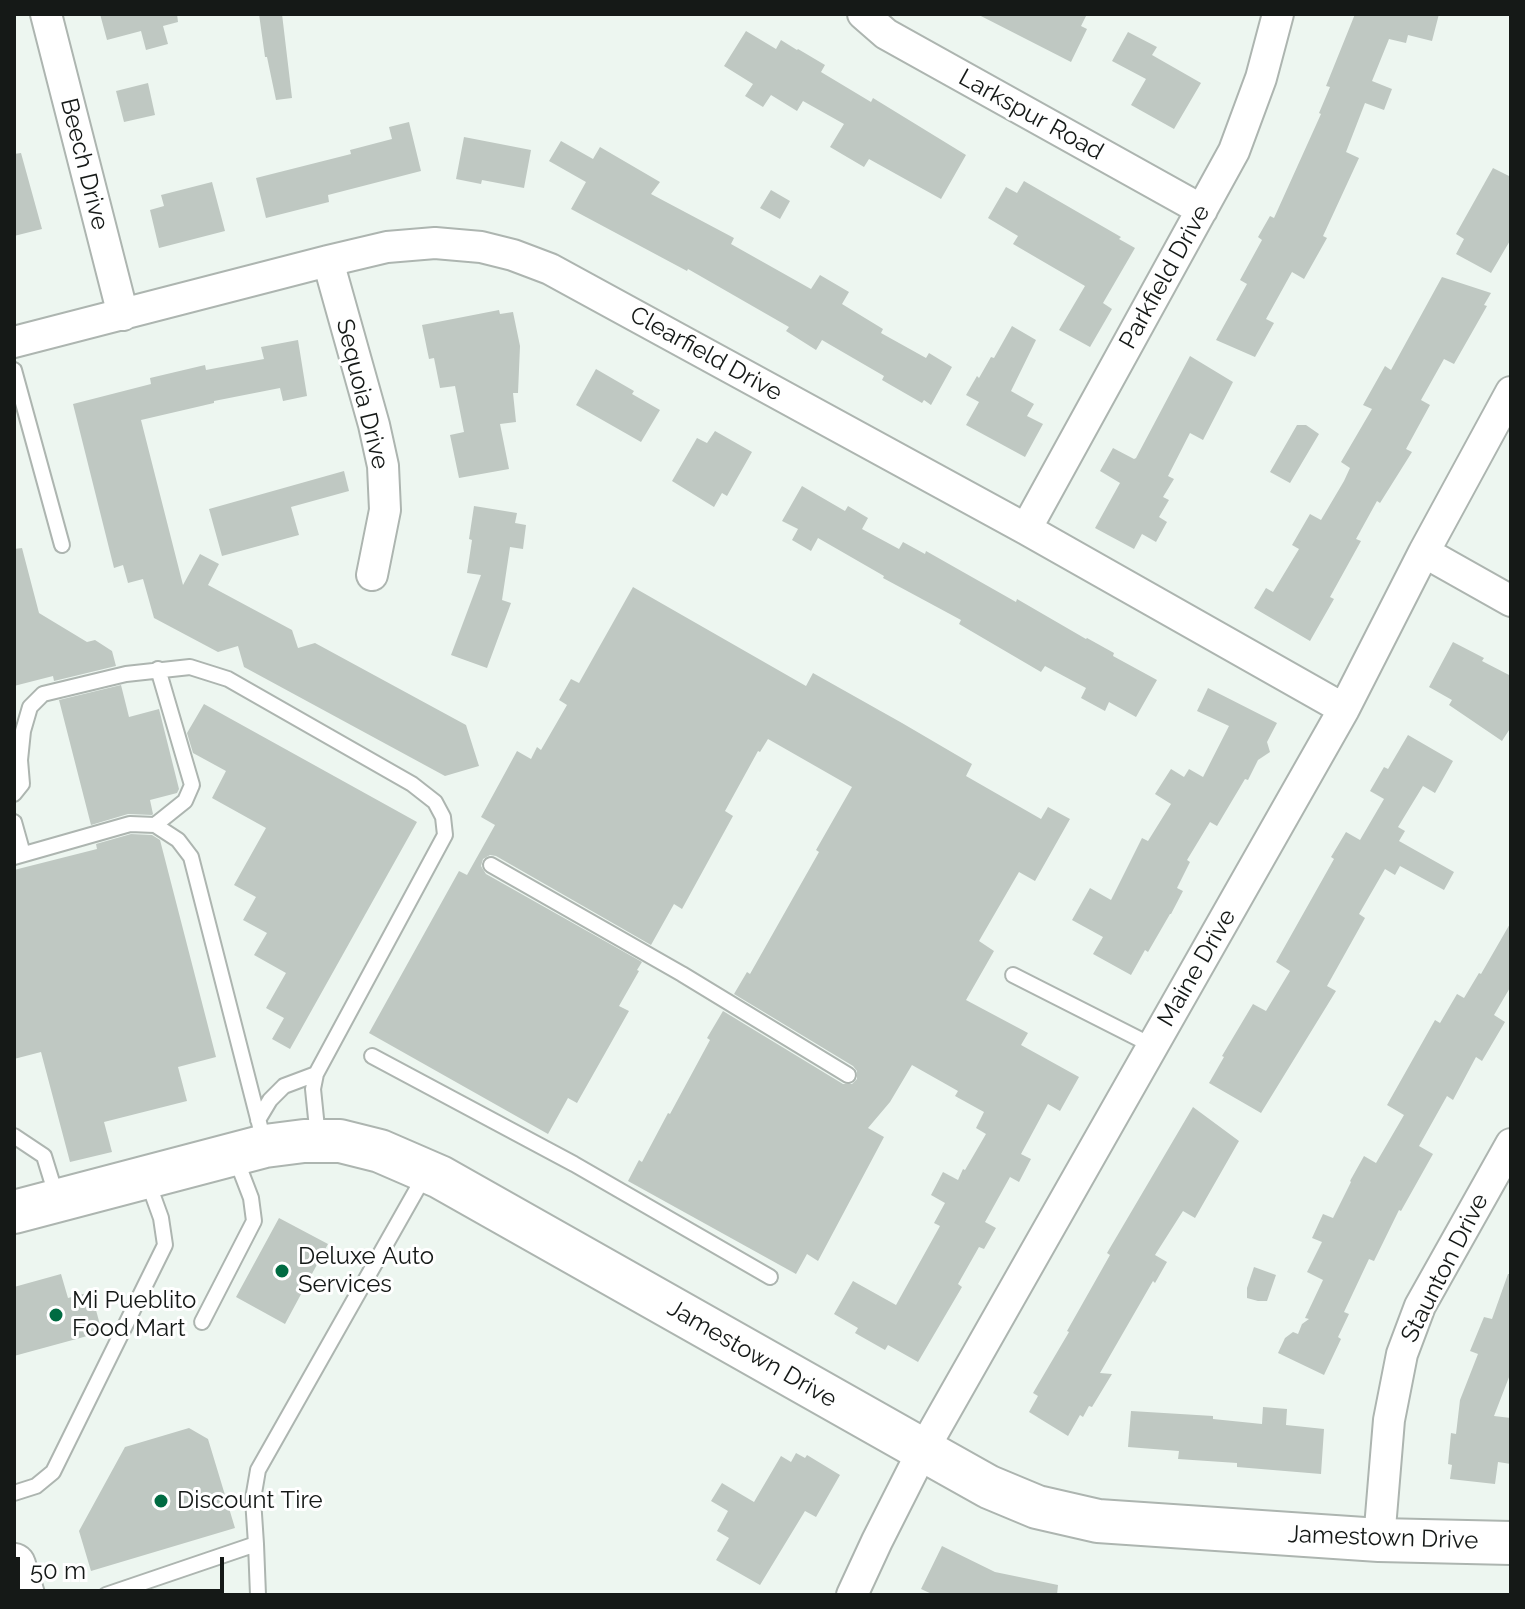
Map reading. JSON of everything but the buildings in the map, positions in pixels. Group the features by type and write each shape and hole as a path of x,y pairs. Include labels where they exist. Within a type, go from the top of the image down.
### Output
{"street":[{"name":"Beech Drive","path":"46,14 123,315"},
{"name":"Larkspur Road","path":"863,14 886,34 1202,210"},
{"name":"Parkfield Drive","path":"1026,529 1234,151 1261,78 1278,14"},
{"name":"Clearfield Drive","path":"14,342 387,247 435,243 481,247 526,259 550,269 1026,529 1344,709"},
{"name":"Sequoia Drive","path":"328,261 383,466 385,510 372,575"},
{"name":"Maine Drive","path":"852,1595 923,1450 1344,709 1511,392"},
{"path":"1424,552 1511,601"},
{"name":"Jamestown Drive","path":"14,1212 147,1177 253,1140 340,1141 380,1151 427,1171 989,1487 1037,1507 1098,1521 1379,1540 1511,1543"},
{"name":"Staunton Drive","path":"1379,1540 1389,1420 1402,1354 1420,1306 1511,1144"},
{"path":"14,1565 23,1595"}],"lane":[{"path":"14,370 62,545"},
{"path":"14,794 22,784 20,760 23,731 30,707 43,694 126,674 190,667 228,679 412,784 435,802 443,817 445,835 316,1074 313,1089 318,1141"},
{"path":"155,825 185,801 192,785 158,669"},
{"path":"14,822 19,855 130,824 155,825 178,840 191,857 253,1140 251,1198 254,1221 202,1322"},
{"path":"491,865 682,974 848,1075"},
{"path":"1013,975 1153,1046"},
{"path":"372,1056 574,1164 770,1277"},
{"path":"253,1140 270,1100 284,1086 316,1074"},
{"path":"14,1136 44,1156 57,1201"},
{"path":"258,1595 253,1499 258,1470 427,1171"},
{"path":"14,1493 36,1486 53,1472 165,1245 161,1218 147,1177"},
{"path":"106,1595 140,1590 256,1544"}],"place":[{"name":"Deluxe Auto Services","path":"282,1271"},
{"name":"Mi Pueblito Food Mart","path":"56,1315"},
{"name":"Discount Tire","path":"161,1501"}]}
